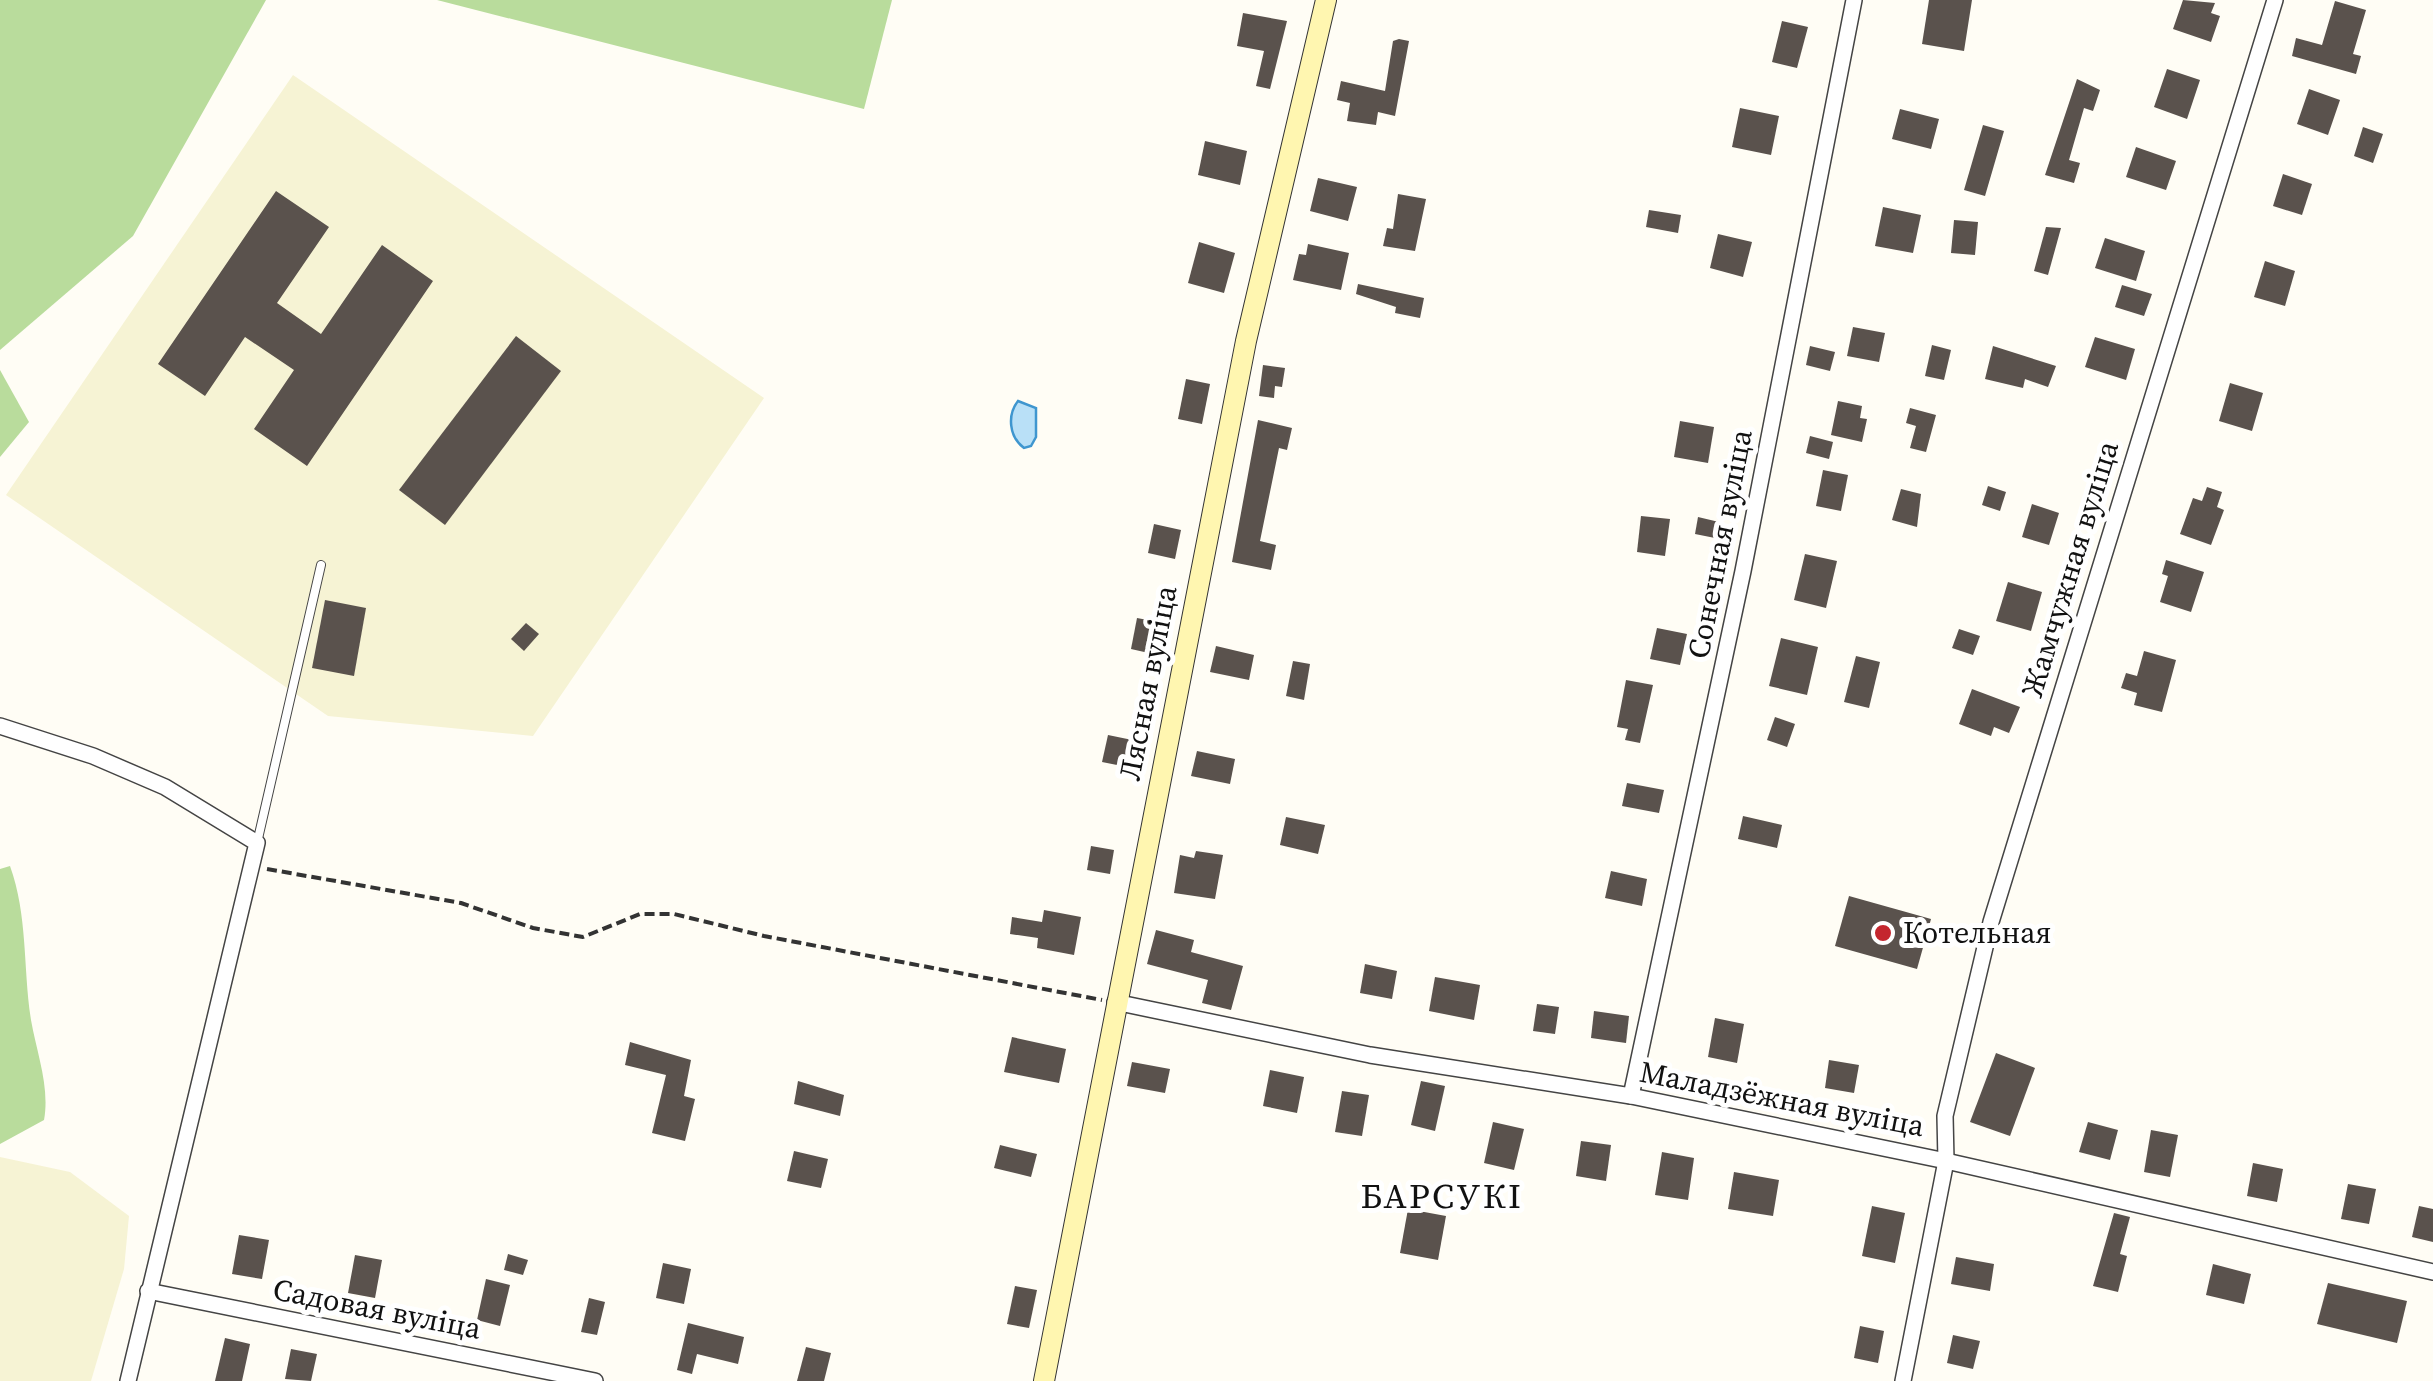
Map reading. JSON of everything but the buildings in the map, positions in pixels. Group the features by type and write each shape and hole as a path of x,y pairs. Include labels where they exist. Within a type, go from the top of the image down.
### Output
{"street":[{"name":"Лясная вуліца","path":"1044,1381 1246,342 1326,0"},
{"name":"Сонечная вуліца","path":"1631,1096 1744,572 1854,0"},
{"name":"Жамчужная вуліца","path":"1903,1381 1946,1161 1945,1116 1992,922 2275,0"},
{"path":"0,726 93,756 165,787 256,844 128,1381"},
{"name":"Маладзёжная вуліца","path":"1116,1002 1370,1055 1631,1096 1946,1161 2433,1272"},
{"name":"Садовая вуліца","path":"148,1291 595,1381"}],"lane":[{"path":"256,844 321,565"}],"path":[{"path":"253,866 461,903 533,928 583,937 640,914 674,914 764,936 1116,1002"}],"shaded area":[{"path":"293,75 764,398 533,736 328,716 6,495"},
{"path":"0,1157 70,1172 129,1216 124,1269 91,1381 0,1381"}],"green space":[{"path":"0,0 266,0 133,236 0,350"},
{"path":"437,0 892,0 864,109"},
{"path":"0,370 29,422 0,457"},
{"path":"10,866 20,904 31,1020 45,1108 44,1120 0,1144 0,869"}],"water":[{"path":"1018,401 1036,408 1036,437 1031,446 1024,448 1011,426"}],"place":[{"name":"Котельная","path":"1883,933"}],"district":[{"name":"БАРСУКІ","path":"1442,1196"}]}
